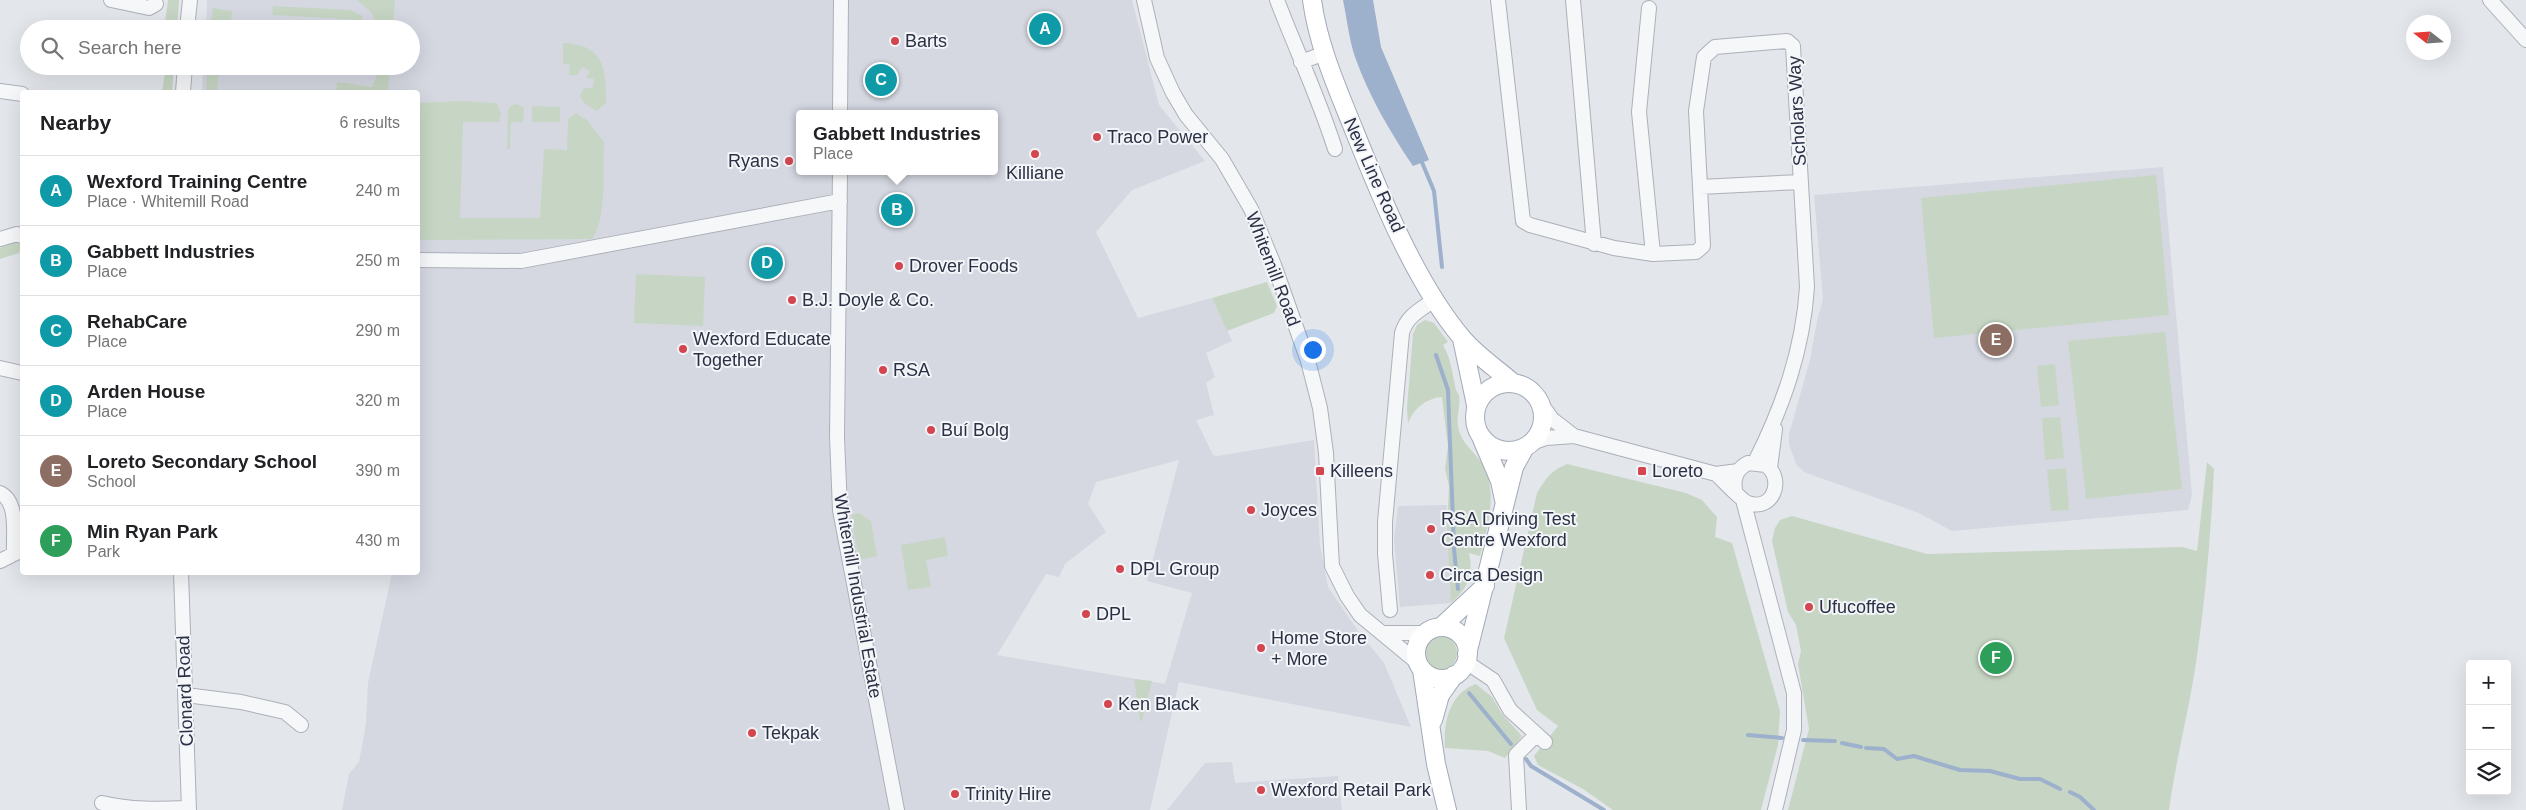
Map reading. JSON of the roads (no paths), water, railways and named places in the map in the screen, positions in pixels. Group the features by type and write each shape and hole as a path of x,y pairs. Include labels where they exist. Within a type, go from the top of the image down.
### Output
{"main road":[{"name":"New Line Road","path":"1312,0 1325,53 1379,195 1435,299 1462,338 1513,383"},
{"name":"New Line Road","path":"1462,338 1476,406"},
{"path":"1431,727 1440,695 1462,664 1485,586 1514,467 1542,425 1543,413 1540,402 1524,386 1513,383 1502,383 1491,388 1482,395 1476,406 1475,423 1500,481 1504,502"},
{"path":"1482,439 1491,447 1502,451 1514,452 1528,446"},
{"path":"1447,810 1417,646 1485,586"},
{"path":"1420,666 1437,678 1462,664 1466,645 1456,631 1433,630"}],"street":[{"path":"111,0 148,8 156,4"},
{"path":"188,20 190,0"},
{"path":"840,110 841,0"},
{"name":"Whitemill Road","path":"1144,0 1157,58 1173,93 1186,115 1222,159 1251,209 1274,265 1308,361 1320,408 1326,453 1332,566 1347,596 1360,615 1420,666"},
{"path":"1277,0 1301,62 1322,108 1335,149"},
{"name":"Scholars Way","path":"1498,0 1524,221 1530,225 1594,244 1653,254 1696,252 1702,249 1696,111 1704,57 1715,48 1787,41 1793,46 1800,182 1700,187"},
{"path":"1573,0 1594,244"},
{"path":"2490,0 2526,40"},
{"path":"1649,8 1639,112 1653,254"},
{"path":"1301,62 1325,53"},
{"path":"183,90 184,75"},
{"path":"0,91 20,94"},
{"name":"Whitemill Industrial Estate","path":"840,175 837,437 840,510 897,810"},
{"path":"1770,468 1777,417 1798,348 1806,306 1807,287 1800,182"},
{"path":"420,260 521,261 840,201"},
{"path":"0,239 17,234 20,235"},
{"path":"1390,610 1385,554 1385,522 1402,333 1411,315 1435,299"},
{"path":"0,368 20,373"},
{"path":"1540,402 1552,419 1574,436"},
{"path":"1755,462 1777,417"},
{"path":"1528,446 1546,438 1574,436 1716,474 1738,470 1748,463 1755,462 1770,468 1776,477 1776,488 1773,495 1762,503 1755,504 1739,495 1716,474"},
{"path":"1738,470 1735,476 1739,495 1753,536 1794,693 1794,730 1775,810"},
{"path":"0,492 8,496 12,504 18,552 0,561"},
{"path":"1753,536 1762,503"},
{"name":"Clonard Road","path":"181,575 189,809"},
{"path":"1383,633 1433,630"},
{"path":"1462,664 1493,680 1510,710 1540,738 1516,755 1519,810"},
{"path":"186,695 241,702 285,712 301,725"},
{"path":"102,803 137,808 189,809"}],"water":[{"path":"1343,0 1373,0 1381,47 1429,160 1413,166 1381,113 1355,57"}],"waterway":[{"path":"1421,160 1434,191 1442,267"},
{"path":"1436,355 1448,390 1454,549 1458,589"},
{"path":"1469,693 1511,744"},
{"path":"1748,735 1782,738"},
{"path":"1803,740 1835,741"},
{"path":"1842,743 1861,747"},
{"path":"1866,748 1884,749 1897,759 1914,756 1960,770 1990,771 2020,779 2040,779 2060,789"},
{"path":"1526,759 1531,766 1604,810"},
{"path":"2070,792 2080,797 2094,810"}],"place":[{"name":"Wexford Training Centre","path":"1045,29"},
{"name":"Barts","path":"895,41"},
{"name":"RehabCare","path":"881,80"},
{"name":"Traco Power","path":"1097,137"},
{"name":"Killiane","path":"1035,154"},
{"name":"Ryans","path":"789,161"},
{"name":"Gabbett Industries","path":"897,210"},
{"name":"Arden House","path":"767,263"},
{"name":"Drover Foods","path":"899,266"},
{"name":"B.J. Doyle & Co.","path":"792,300"},
{"name":"Loreto Secondary School","path":"1996,340"},
{"name":"Wexford Educate Together","path":"683,349"},
{"name":"RSA","path":"883,370"},
{"name":"Buí Bolg","path":"931,430"},
{"name":"Killeens","path":"1320,471"},
{"name":"Loreto","path":"1642,471"},
{"name":"Joyces","path":"1251,510"},
{"name":"RSA Driving Test Centre Wexford","path":"1431,529"},
{"name":"DPL Group","path":"1120,569"},
{"name":"Circa Design","path":"1430,575"},
{"name":"Ufucoffee","path":"1809,607"},
{"name":"DPL","path":"1086,614"},
{"name":"Home Store + More","path":"1261,648"},
{"name":"Min Ryan Park","path":"1996,658"},
{"name":"Ken Black","path":"1108,704"},
{"name":"Tekpak","path":"752,733"},
{"name":"Wexford Retail Park","path":"1261,790"},
{"name":"Trinity Hire","path":"955,794"}]}
